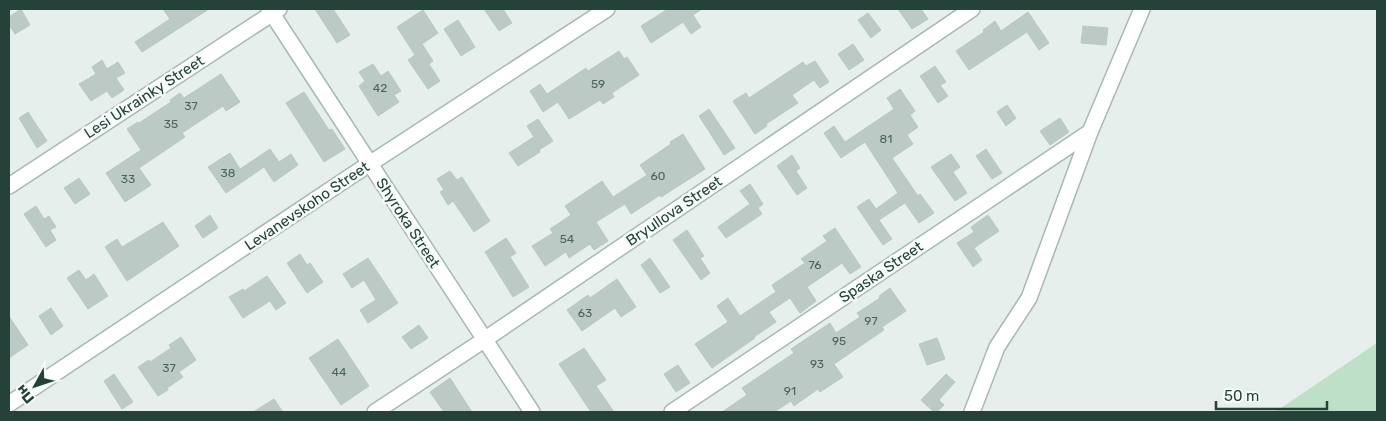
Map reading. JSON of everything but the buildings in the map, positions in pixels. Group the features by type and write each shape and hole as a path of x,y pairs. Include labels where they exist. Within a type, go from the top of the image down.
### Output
{"street":[{"name":"Levanevskoho Street","path":"9,404 607,9"},
{"name":"Bryullova Street","path":"375,412 972,9"},
{"path":"972,412 997,347 1029,298 1090,132 1142,9"},
{"name":"Shyroka Street","path":"273,10 370,164 532,412"},
{"name":"Lesi Ukrainky Street","path":"9,186 273,10"},
{"name":"Spaska Street","path":"672,412 1090,132"}],"green space":[{"path":"1377,343 1377,412 1275,412"}]}
